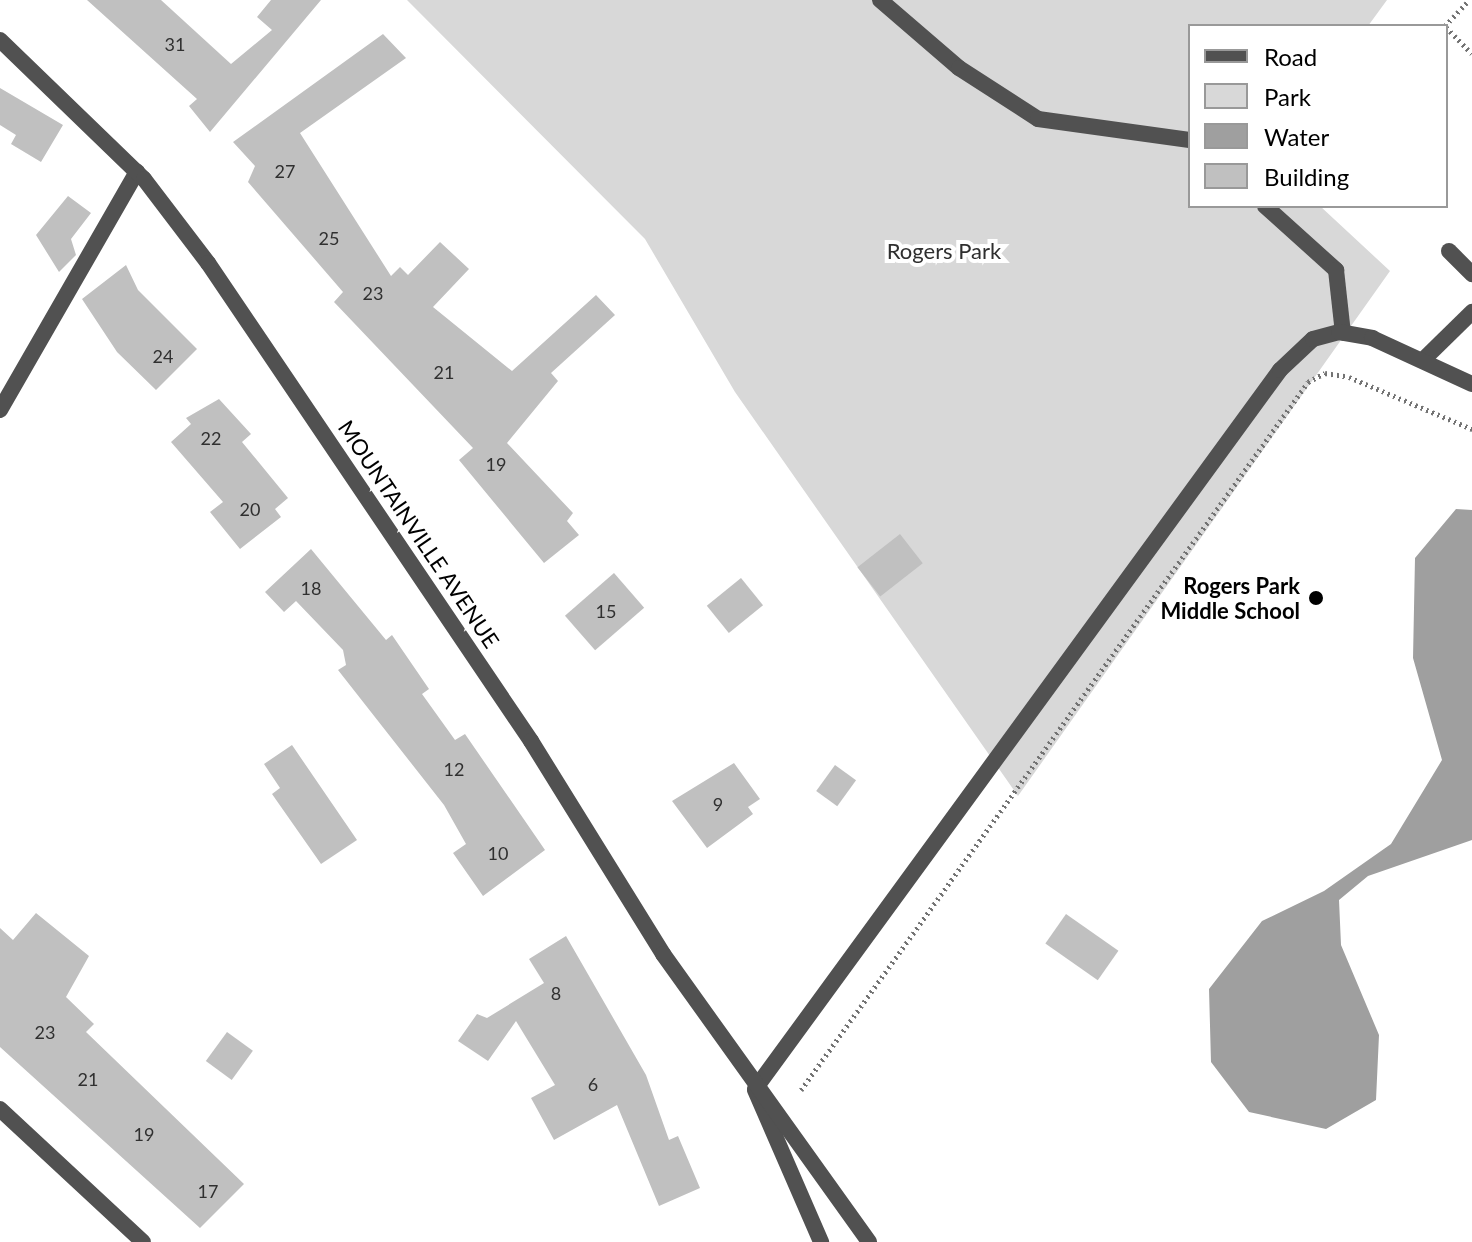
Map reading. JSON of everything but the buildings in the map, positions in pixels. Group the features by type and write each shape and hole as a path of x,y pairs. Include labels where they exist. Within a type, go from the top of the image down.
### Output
{"street":[{"path":"880,0 1026,114 1188,140"},
{"name":"MOUNTAINVILLE AVENUE","path":"0,40 137,172 208,263 491,680 755,1089"},
{"path":"0,410 137,172"},
{"path":"1267,208 1336,270 1343,333"},
{"path":"1449,251 1472,274"},
{"path":"1423,360 1472,312"},
{"path":"755,1089 1280,370 1313,339 1343,333 1423,360 1472,384"},
{"path":"755,1089 821,1242"},
{"path":"755,1089 869,1242"},
{"path":"0,1109 143,1242"}],"path":[{"path":"1448,24 1469,0"},
{"path":"1448,30 1472,54"},
{"path":"801,1090 1308,382 1325,373 1349,377 1472,429"}],"green space":[{"name":"Rogers Park","path":"407,0 1387,0 1369,24 1188,24 1188,208 1322,208 1390,271 1018,796 735,392 645,239"}],"water":[{"path":"1456,509 1472,510 1472,840 1368,876 1339,900 1341,945 1379,1035 1376,1100 1326,1129 1249,1112 1211,1062 1209,989 1262,921 1324,891 1391,844 1442,760 1413,658 1415,558"}],"place":[{"name":"Rogers Park Middle School","path":"1316,598"}]}
